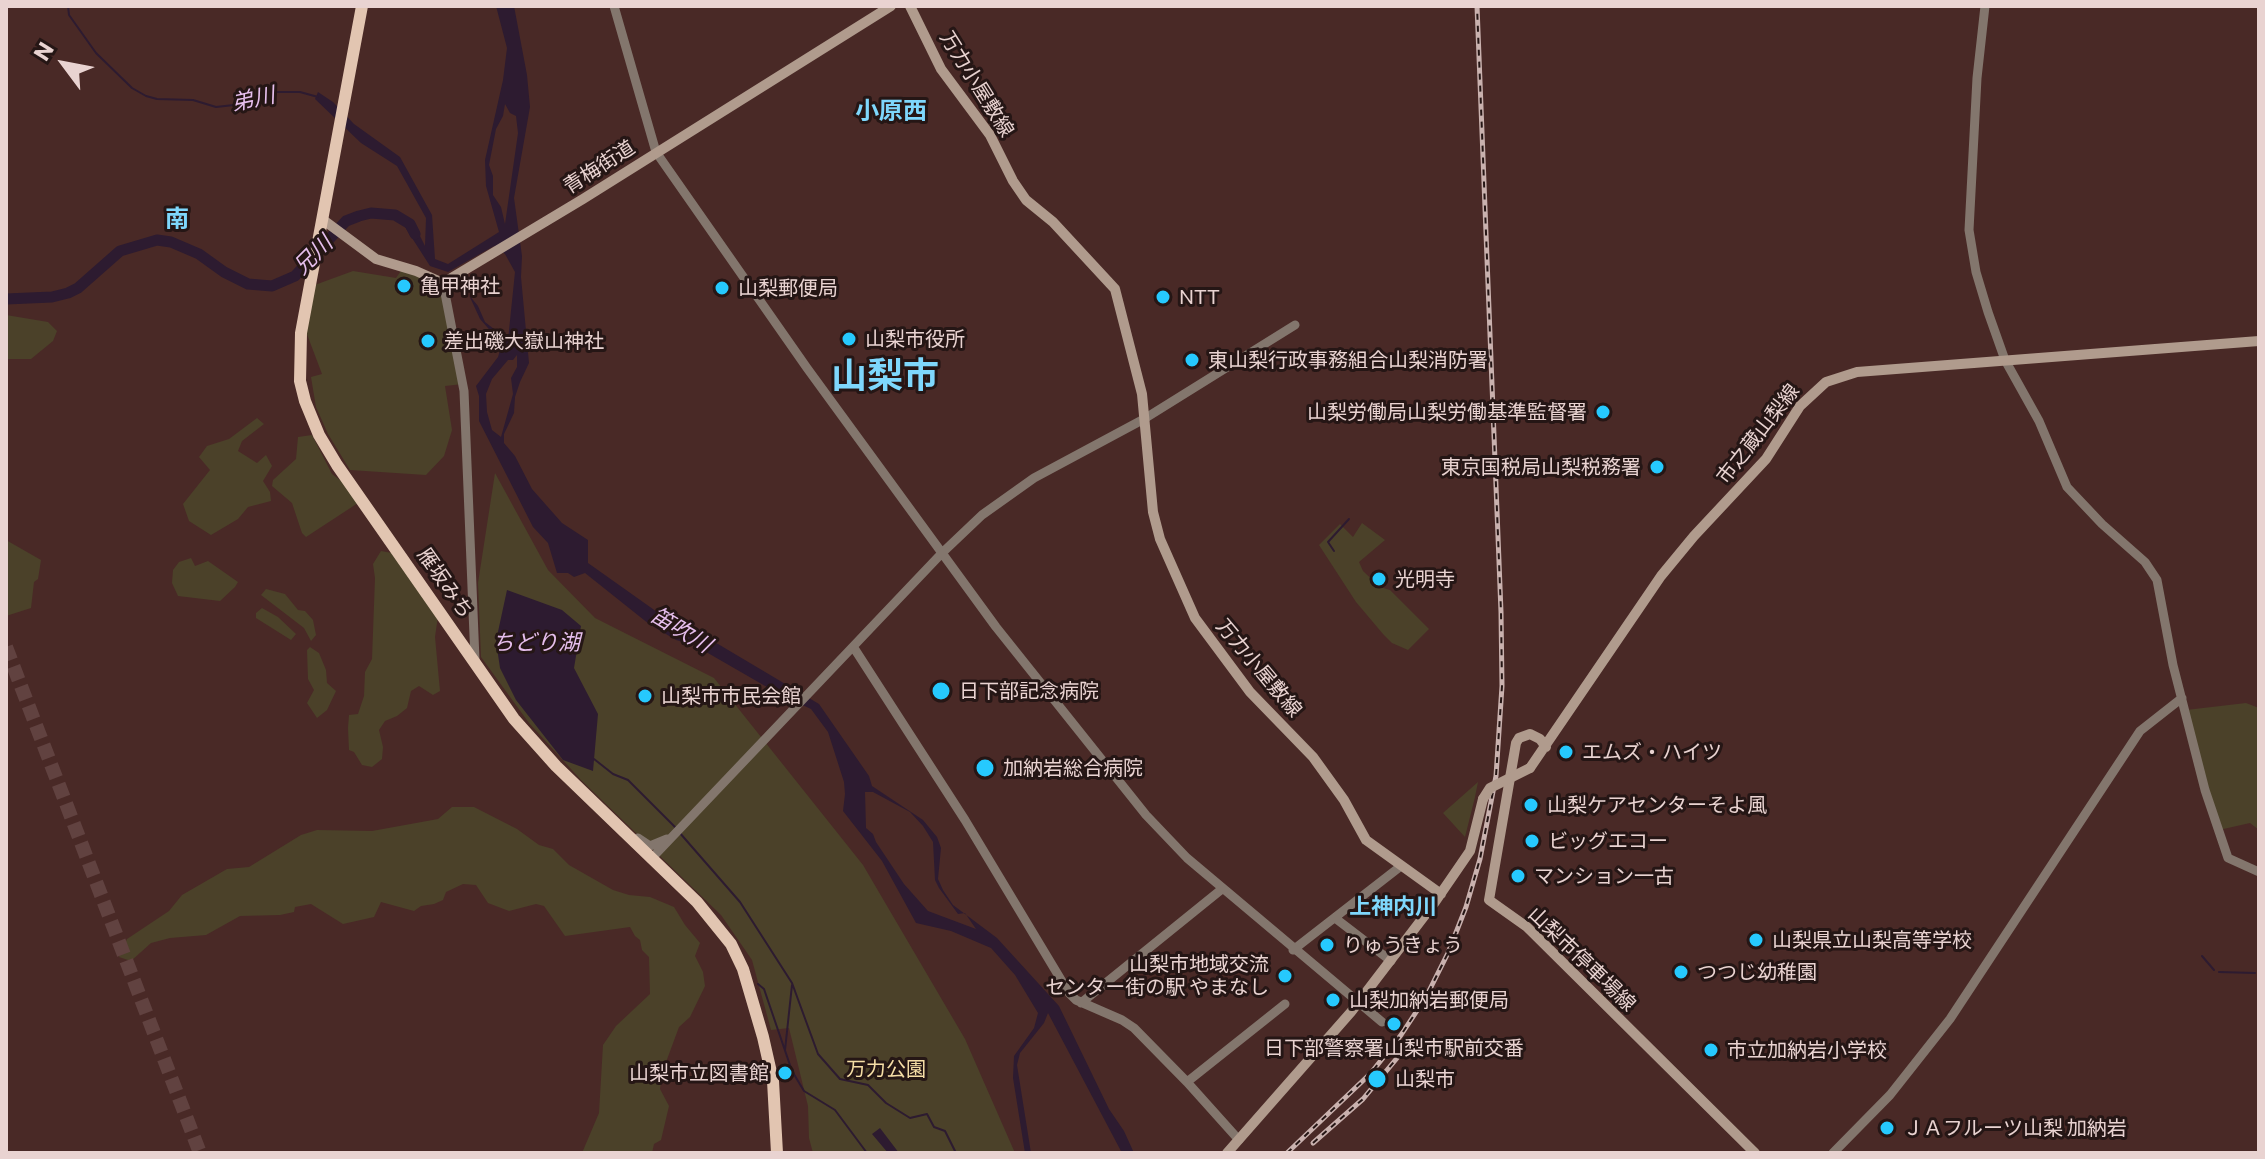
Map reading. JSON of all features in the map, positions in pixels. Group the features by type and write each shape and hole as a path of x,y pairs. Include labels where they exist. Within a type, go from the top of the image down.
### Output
{"highway":[{"name":"雁坂みち","path":"362,6 342,109 327,223 319,235 301,333 299,366 305,401 337,465 514,719 534,743 721,930 743,969 763,1037 773,1081 777,1153"}],"main road":[{"name":"青梅街道","path":"447,280 531,231 891,6"},
{"name":"万力小屋敷線","path":"910,6 941,69 990,135 1026,200 1053,222 1115,289 1142,394 1153,512 1160,539 1195,618 1250,692 1322,769 1366,840 1441,894"},
{"path":"327,223 376,259 447,280"},
{"name":"市之蔵山梨線","path":"1441,894 1470,851 1483,799 1490,788 1530,768 1661,576 1766,459 1800,406 1826,382 1847,373 2259,341"},
{"name":"山梨市停車場線","path":"1546,747 1540,739 1530,734 1519,738 1516,743 1489,900 1527,927 1755,1153"},
{"path":"1227,1153 1358,1003 1441,894"}],"street":[{"path":"614,6 656,152 815,379 1004,637 1146,815 1187,858 1382,1022"},
{"path":"1985,6 1977,78 1969,230 1976,272 2005,360 2039,421 2067,487 2152,570 2157,580 2173,665 2205,790 2228,858 2259,872"},
{"path":"447,280 464,391 475,660"},
{"path":"651,859 942,553 1006,496 1144,419 1295,325"},
{"path":"852,649 970,829 1069,993 1081,1003 1128,1023 1239,1140"},
{"path":"1833,1153 1890,1095 1950,1019 2140,731 2182,698"},
{"path":"612,820 650,846 659,844 678,831"},
{"path":"678,831 666,848 664,864 689,888 692,898"},
{"path":"1293,950 1401,866"},
{"path":"1081,1003 1222,889"},
{"path":"1335,918 1391,961"},
{"path":"1187,1082 1285,1004"}],"green space":[{"path":"403,268 443,283 463,384 445,386 452,430 444,456 426,475 350,470 316,407 311,377 322,374 305,329 312,286 353,271 396,278"},
{"path":"6,315 48,322 57,331 53,341 31,359 6,359"},
{"path":"257,418 264,424 242,441 238,451 257,463 266,455 272,466 263,481 270,492 271,501 248,507 238,519 211,535 189,521 183,504 210,470 199,457 207,446 229,439"},
{"path":"312,435 332,474 344,483 358,503 306,537 292,503 272,486 273,480 296,459 298,437"},
{"name":"万力公園","path":"495,473 548,570 595,618 714,678 863,865 965,1039 1015,1153 813,1153 808,1106 789,1028 771,1030 752,960 721,915 581,780 529,723 481,657 478,583"},
{"path":"1362,523 1385,540 1359,562 1363,571 1380,587 1390,590 1429,629 1408,650 1392,643 1383,634 1356,602 1319,545 1340,524 1353,537"},
{"path":"6,540 41,560 31,608 6,616"},
{"path":"381,551 392,553 438,616 435,637 440,691 433,695 419,686 411,691 407,708 385,721 379,730 382,759 372,767 362,765 354,752 349,750 348,728 349,715 358,714 364,696 365,672 372,659 373,564"},
{"path":"191,558 195,566 208,561 238,582 220,601 178,596 172,583 173,570 179,562"},
{"path":"266,589 285,594 298,610 305,611 313,620 316,635 311,641 304,628 261,595"},
{"path":"262,608 278,617 296,634 291,640 256,618 256,613"},
{"path":"310,647 319,653 327,683 336,691 327,710 317,718 307,703 314,690 308,679 307,650"},
{"path":"2246,703 2259,708 2259,830 2250,823 2219,830 2186,710"},
{"path":"1478,782 1475,797 1465,837 1443,813"},
{"path":"452,807 474,807 517,829 539,845 553,849 569,865 613,890 650,897 674,907 700,943 695,956 703,972 705,986 690,1017 679,1027 662,1073 660,1089 669,1106 661,1140 654,1144 652,1153 582,1153 599,1113 603,1045 616,1026 650,994 649,957 630,927 565,936 544,906 536,904 509,911 488,903 476,885 463,884 446,892 443,900 414,911 381,902 374,917 343,924 311,904 295,907 294,912 280,915 240,916 206,935 151,943 131,961 119,957 127,939 169,911 182,895 227,869 249,867 301,835 317,830 372,831 438,819"}],"water":[{"name":"笛吹川","path":"496,6 514,6 530,107 514,198 522,256 529,363 515,397 514,413 504,434 504,443 515,456 532,489 562,523 588,540 588,563 674,624 718,644 819,704 869,776 872,786 923,820 937,837 941,848 938,879 953,905 964,913 958,914 935,880 933,842 923,826 910,812 873,792 865,792 866,828 873,834 904,884 928,911 976,929 966,915 997,938 1059,1006 1134,1153 1122,1153 1048,1013 1044,1023 1020,1053 1017,1065 1031,1153 1025,1153 1013,1078 1014,1056 1034,1028 1038,1013 1015,975 991,948 951,931 916,923 882,861 843,811 844,782 828,732 811,709 649,624 585,573 574,577 568,573 557,573 548,543 533,527 479,421 476,386 498,357 502,344 480,319 469,295 485,322 508,340 515,272 505,254 494,246 448,272 430,266 405,227 410,221 414,224 425,246 426,218 397,166 361,143 315,99 318,92 333,102 354,124 400,157 432,215 435,259 448,264 499,232 486,186 485,160 507,48","holes":["505,104 516,116 518,133 505,224 501,207 493,195 493,176 489,165","517,355 517,367 511,378 513,394 501,437 492,430 486,394 492,379 508,360 513,360"]},
{"name":"ちどり湖","path":"507,590 562,610 581,626 574,668 598,714 593,771 563,760 516,700 500,668 496,641"},
{"path":"880,1128 899,1153 888,1153 872,1134"}],"waterway":[{"name":"弟川","path":"68,6 69,15 96,53 132,88 146,96 193,100 216,107 234,105 270,92 300,92 318,97"},
{"name":"兄川","path":"6,299 52,297 68,293 120,251 157,240 171,242 199,254 248,284 272,286 295,276 346,221 359,216 371,213 395,215 410,224 415,234"},
{"path":"1334,551 1328,542 1349,519"},
{"path":"594,759 613,774 628,780 675,827"},
{"path":"679,832 740,902 792,983 818,1054 840,1079 868,1085 886,1103 910,1118 927,1114 934,1127 945,1131 956,1153"},
{"path":"2202,956 2214,970"},
{"path":"2219,972 2255,973"},
{"path":"758,984 764,989 792,1071 804,1091 835,1110 867,1153"},
{"path":"785,1050 792,985"}],"tunnel":[{"path":"6,647 200,1153"}],"railway":[{"path":"1287,1153 1371,1073 1426,997 1466,907 1480,859 1496,776 1502,686 1501,612 1477,6"},
{"path":"1313,1143 1363,1099 1412,1040"}],"place":[{"name":"亀甲神社","path":"404,286"},
{"name":"山梨郵便局","path":"722,288"},
{"name":"NTT","path":"1163,297"},
{"name":"山梨市役所","path":"849,339"},
{"name":"差出磯大嶽山神社","path":"428,341"},
{"name":"東山梨行政事務組合山梨消防署","path":"1192,360"},
{"name":"山梨労働局山梨労働基準監督署","path":"1603,412"},
{"name":"東京国税局山梨税務署","path":"1657,467"},
{"name":"光明寺","path":"1379,579"},
{"name":"日下部記念病院","path":"941,691"},
{"name":"山梨市市民会館","path":"645,696"},
{"name":"エムズ・ハイツ","path":"1566,752"},
{"name":"加納岩総合病院","path":"985,768"},
{"name":"山梨ケアセンターそよ風","path":"1531,805"},
{"name":"ビッグエコー","path":"1532,841"},
{"name":"マンション一古","path":"1518,876"},
{"name":"山梨県立山梨高等学校","path":"1756,940"},
{"name":"りゅうきょう","path":"1327,945"},
{"name":"つつじ幼稚園","path":"1681,972"},
{"name":"山梨市地域交流 センター街の駅 やまなし","path":"1285,976"},
{"name":"山梨加納岩郵便局","path":"1333,1000"},
{"name":"日下部警察署山梨市駅前交番","path":"1394,1024"},
{"name":"市立加納岩小学校","path":"1711,1050"},
{"name":"山梨市立図書館","path":"785,1073"},
{"name":"山梨市","path":"1377,1079"},
{"name":"ＪＡフルーツ山梨 加納岩","path":"1887,1128"}],"district":[{"name":"小原西","path":"891,111"},
{"name":"南","path":"177,219"},
{"name":"山梨市","path":"885,376"},
{"name":"上神内川","path":"1393,907"}]}
